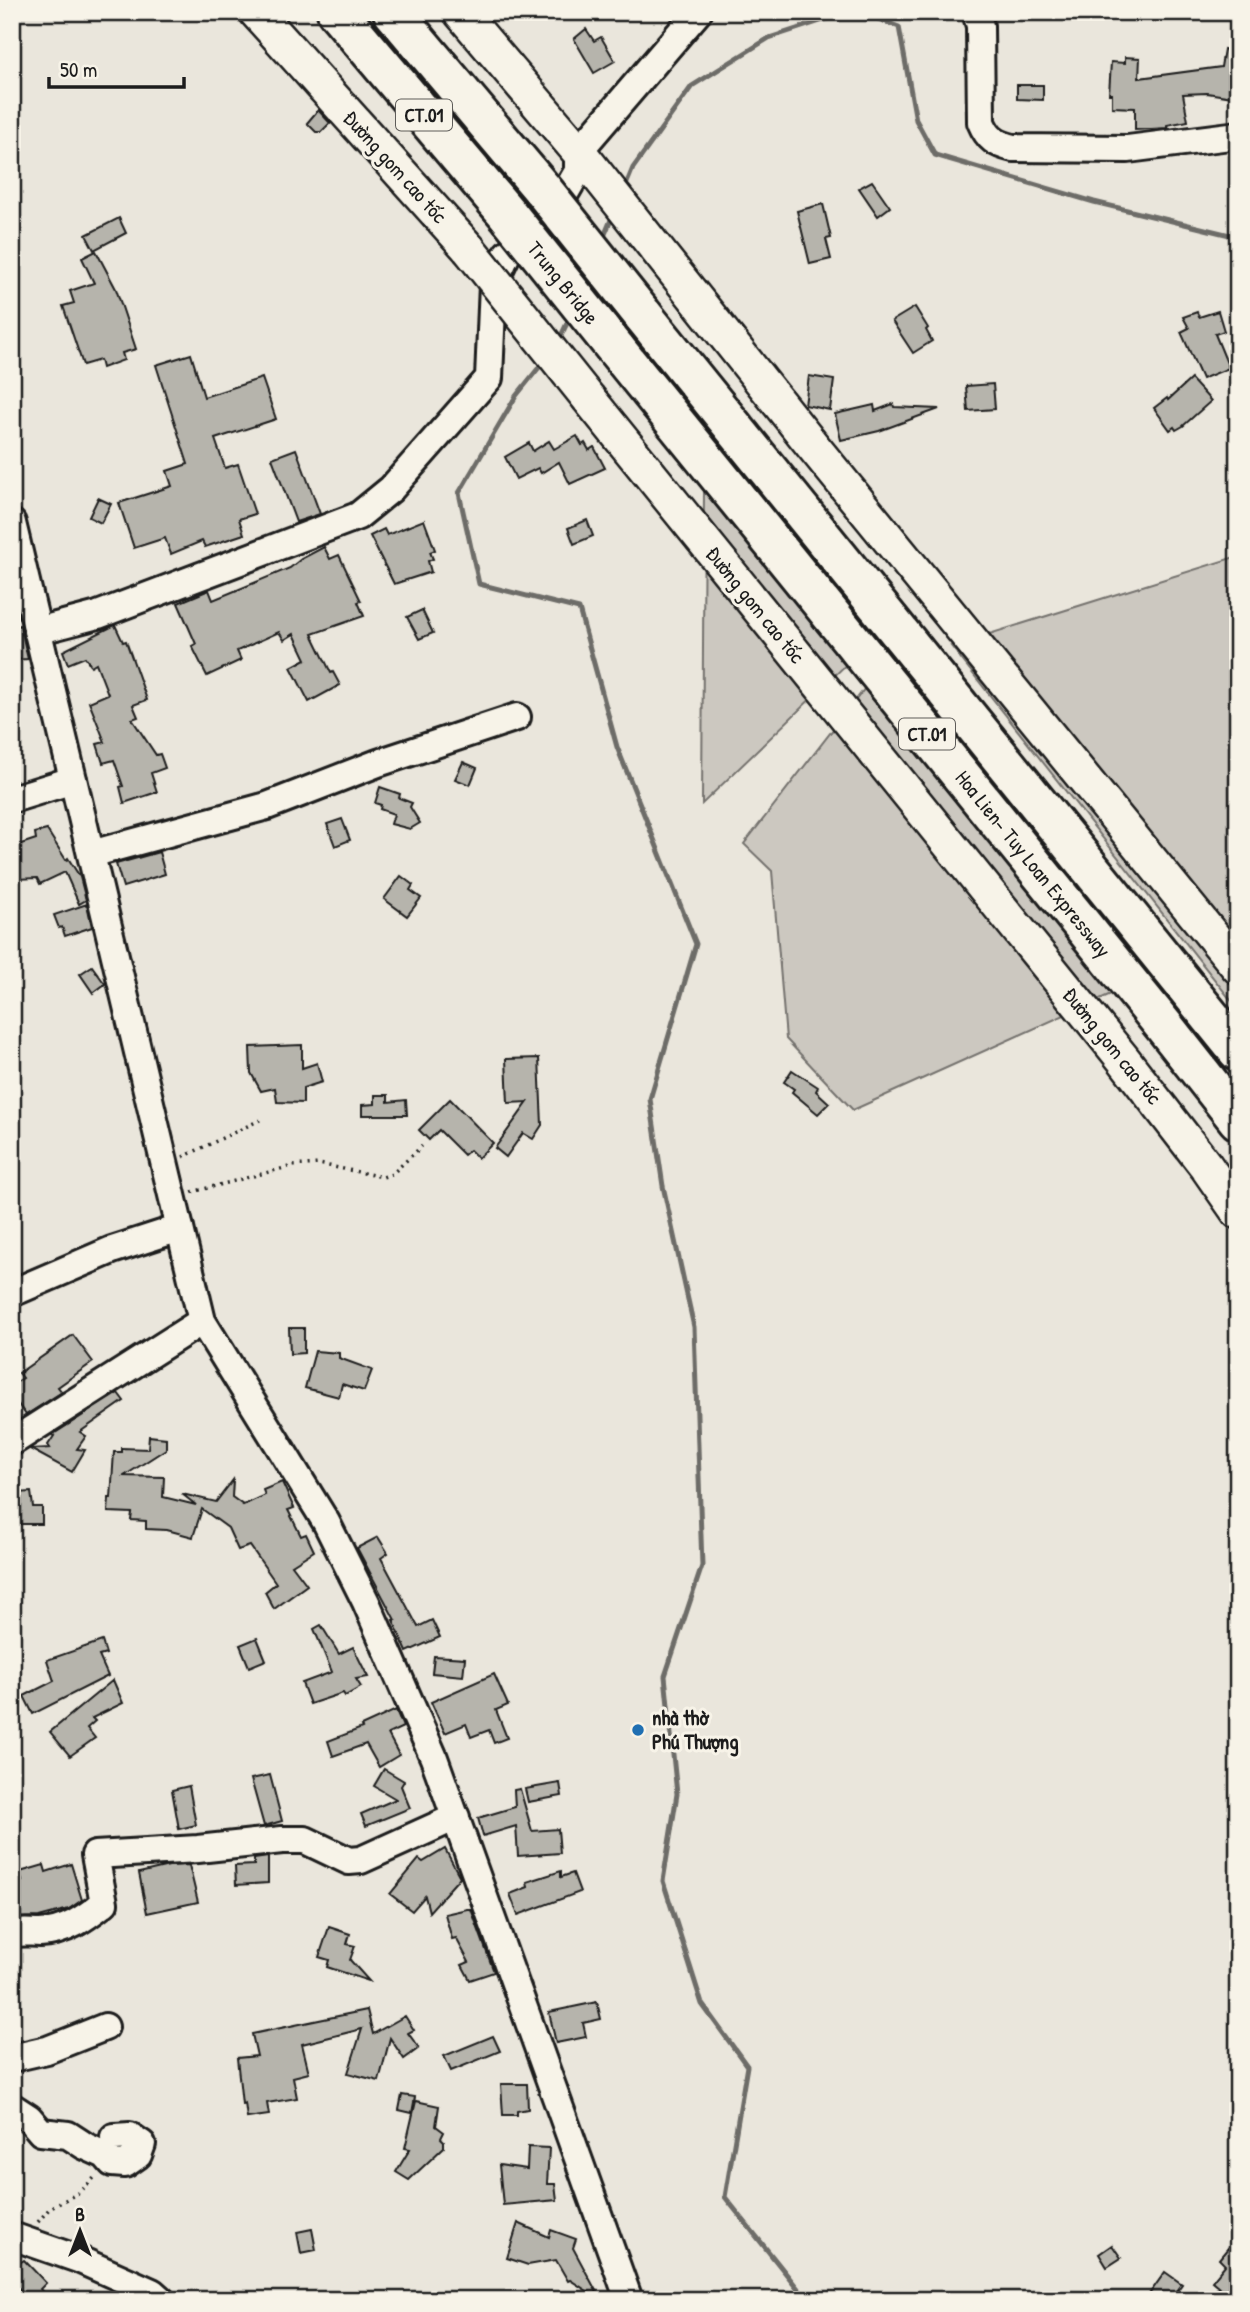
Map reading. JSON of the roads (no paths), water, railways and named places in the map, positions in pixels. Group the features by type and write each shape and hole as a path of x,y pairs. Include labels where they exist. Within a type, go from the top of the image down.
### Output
{"highway":[{"name":"Trung Bridge","path":"338,12 510,217 615,348"},
{"name":"Trung Bridge","path":"393,12 543,190 642,314"},
{"name":"Hoa Lien- Tuy Loan Expressway","path":"642,314 1238,1051"},
{"name":"Hoa Lien- Tuy Loan Expressway","path":"615,348 1238,1120"}],"main road":[{"name":"Đường gom cao tốc","path":"256,12 469,249 1124,1060 1238,1212"},
{"path":"460,12 581,155 1238,967"}],"street":[{"path":"37,631 98,615 358,516 391,489 489,378 493,284 507,254 552,216 578,171 581,155 698,12"},
{"path":"976,12 980,26 981,122 987,137 999,145 1013,148 1128,149 1238,135"},
{"path":"12,523 202,1321 326,1522 366,1601 434,1758 629,2300"},
{"path":"91,854 267,806 378,763 517,717"},
{"path":"12,799 73,780"},
{"path":"12,1293 91,1258 180,1228"},
{"path":"12,1442 202,1321"},
{"path":"12,1934 27,1930 40,1933 80,1923 104,1903 95,1855 305,1840 349,1861 361,1860 456,1817"},
{"path":"12,2058 47,2050 105,2027"},
{"path":"12,2107 41,2132 68,2134 105,2155 113,2150"},
{"path":"15,2245 78,2259 152,2292 161,2300"}],"waterway":[{"path":"624,190 633,168 692,86 769,38 848,12"},
{"path":"860,12 899,27 916,120 935,155 1094,202 1238,237"},
{"path":"602,241 613,215"},
{"path":"557,344 571,315"},
{"path":"545,360 516,396 459,493 479,584 579,609 617,747 696,944 650,1099 663,1186 694,1327 702,1566 665,1676 677,1794 663,1881 702,2004 747,2066 725,2197 807,2300"}],"place":[{"name":"nhà thờ Phú Thượng","path":"638,1730"}]}
